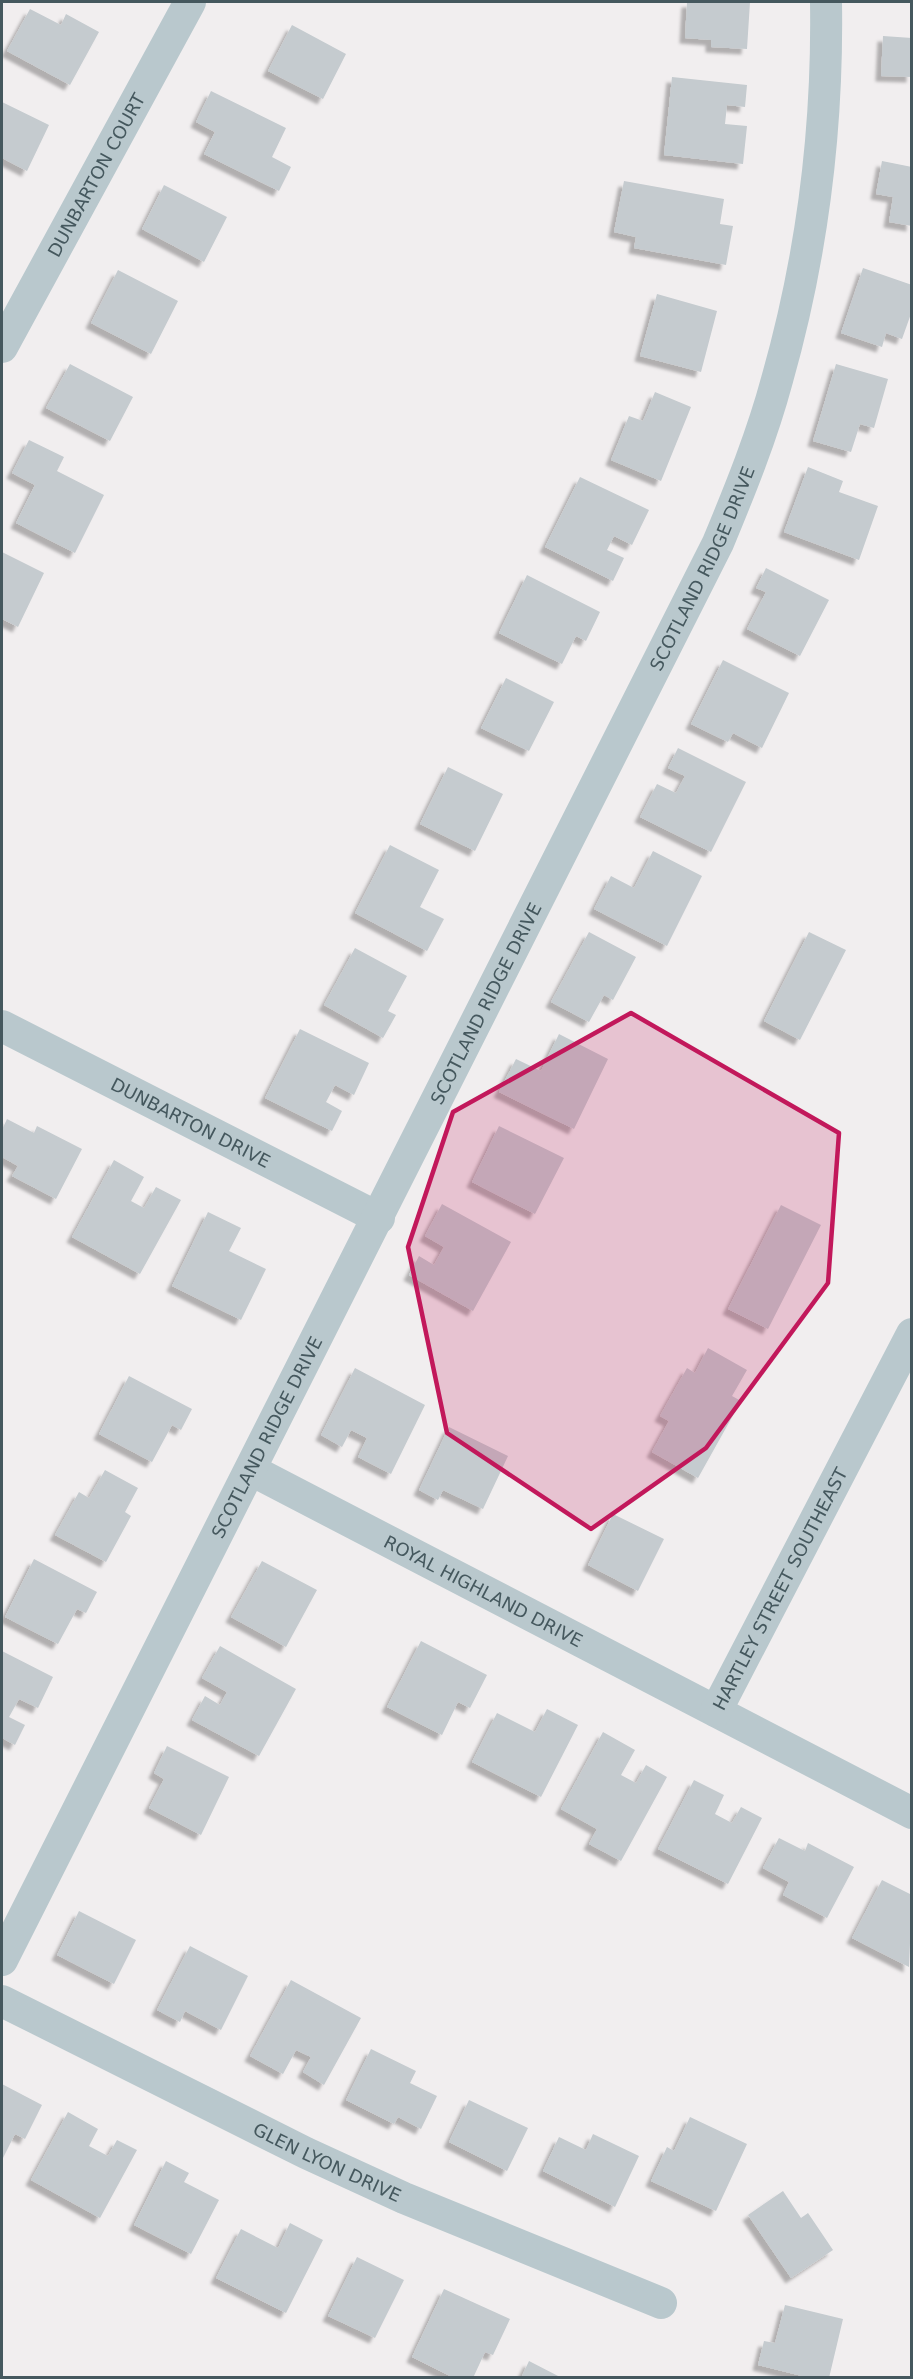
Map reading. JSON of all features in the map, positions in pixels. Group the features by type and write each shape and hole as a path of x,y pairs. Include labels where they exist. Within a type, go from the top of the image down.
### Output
{"street":[{"name":"DUNBARTON COURT","path":"2,347 190,2"},
{"name":"SCOTLAND RIDGE DRIVE","path":"2,1960 680,623 718,543 750,464 777,382 798,299 813,214 823,130 826,2"},
{"name":"DUNBARTON DRIVE","path":"2,1026 379,1218"},
{"name":"HARTLEY STREET SOUTHEAST","path":"912,1334 716,1712 912,1813"},
{"name":"ROYAL HIGHLAND DRIVE","path":"251,1470 716,1712"},
{"name":"GLEN LYON DRIVE","path":"2,2001 345,2171 404,2198 661,2303"}],"highlighted area":[{"path":"631,1013 839,1133 828,1283 706,1448 591,1529 447,1433 408,1247 453,1112"}],"building":[{"path":"687,2 750,2 747,49 711,47 711,40 685,38"},
{"path":"30,9 61,25 66,14 99,32 70,85 7,51"},
{"path":"292,25 346,54 323,99 268,71"},
{"path":"883,36 912,38 912,77 881,76"},
{"path":"672,77 747,85 745,107 727,105 725,124 747,126 743,164 664,155"},
{"path":"211,91 286,128 272,157 291,167 279,191 204,154 215,132 196,122"},
{"path":"2,102 49,125 27,171 2,158"},
{"path":"882,161 912,167 912,226 889,222 893,197 876,194"},
{"path":"624,181 724,199 720,224 733,226 726,265 634,248 636,237 614,232"},
{"path":"164,185 227,217 204,262 142,229"},
{"path":"863,268 912,285 912,311 902,339 886,333 882,347 841,333"},
{"path":"118,270 178,301 151,354 91,323"},
{"path":"657,294 717,311 701,372 640,356"},
{"path":"70,364 133,397 110,441 46,408"},
{"path":"836,364 888,379 874,428 860,424 851,452 813,441"},
{"path":"655,392 691,407 661,481 611,460 629,416 643,421"},
{"path":"29,440 64,457 57,471 104,495 75,553 16,523 35,485 12,473"},
{"path":"808,467 843,481 839,492 878,506 859,560 784,532"},
{"path":"580,477 649,510 632,545 614,536 607,550 624,558 613,581 545,547"},
{"path":"2,552 44,573 18,627 2,619"},
{"path":"766,568 829,600 800,656 747,629 766,592 756,588"},
{"path":"527,575 600,612 586,641 576,636 562,664 499,633"},
{"path":"723,660 789,693 762,748 733,733 728,742 691,724"},
{"path":"506,678 554,702 529,751 481,728"},
{"path":"678,748 746,782 711,852 640,817 657,784 676,793 685,776 668,768"},
{"path":"448,767 503,794 475,851 420,824"},
{"path":"390,845 439,870 420,907 444,919 427,951 355,913"},
{"path":"653,851 702,876 667,946 594,909 611,876 634,888"},
{"path":"589,932 636,957 613,1000 604,995 589,1022 551,1002"},
{"path":"809,932 846,950 800,1040 764,1021"},
{"path":"355,948 407,976 388,1011 396,1015 383,1038 324,1005"},
{"path":"300,1029 369,1063 354,1095 335,1085 326,1102 342,1111 332,1131 265,1098"},
{"path":"559,1034 608,1059 574,1129 499,1092 516,1059 541,1071"},
{"path":"7,1119 34,1133 37,1126 82,1149 56,1199 12,1176 18,1166 2,1157 2,1130"},
{"path":"499,1126 564,1158 535,1214 472,1182"},
{"path":"114,1160 144,1177 131,1201 144,1208 156,1187 181,1200 140,1274 72,1237"},
{"path":"442,1204 511,1242 473,1311 409,1275 419,1256 434,1265 444,1247 425,1236"},
{"path":"781,1205 821,1225 768,1329 728,1309"},
{"path":"208,1212 241,1228 229,1251 266,1269 241,1320 172,1286"},
{"path":"708,1348 747,1370 732,1396 741,1401 698,1478 652,1452 669,1421 660,1416 687,1368 695,1373"},
{"path":"355,1368 425,1405 391,1474 358,1457 367,1438 351,1430 342,1447 321,1435"},
{"path":"129,1376 192,1409 181,1430 172,1425 152,1462 99,1434"},
{"path":"449,1427 508,1456 483,1509 443,1490 438,1500 419,1490"},
{"path":"105,1470 138,1488 125,1512 131,1516 106,1562 55,1535 79,1492 89,1498"},
{"path":"613,1514 664,1539 638,1591 588,1565"},
{"path":"34,1559 97,1592 86,1613 77,1609 58,1644 5,1617"},
{"path":"262,1561 317,1590 286,1647 231,1617"},
{"path":"421,1641 487,1675 470,1708 458,1702 442,1735 387,1707"},
{"path":"220,1646 296,1689 259,1756 192,1720 205,1696 220,1705 227,1692 202,1678"},
{"path":"2,1651 53,1677 38,1708 19,1699 9,1717 25,1725 15,1745 2,1738"},
{"path":"547,1709 578,1725 541,1797 472,1762 497,1713 535,1732"},
{"path":"603,1732 635,1750 621,1775 636,1783 646,1765 667,1777 621,1861 589,1844 597,1829 561,1809"},
{"path":"167,1746 229,1777 201,1835 149,1808 164,1779 154,1773"},
{"path":"694,1780 724,1795 715,1814 732,1823 741,1807 762,1818 728,1884 658,1849"},
{"path":"779,1838 805,1851 808,1843 854,1867 827,1918 783,1895 789,1882 763,1868"},
{"path":"882,1880 912,1895 909,1967 852,1938"},
{"path":"79,1911 136,1940 114,1984 57,1955"},
{"path":"190,1946 248,1976 221,2030 185,2011 180,2022 157,2010"},
{"path":"291,1980 361,2018 324,2085 303,2072 311,2057 296,2050 283,2074 250,2056"},
{"path":"371,2049 416,2071 410,2083 437,2096 421,2129 398,2117 394,2124 346,2100"},
{"path":"2,2084 42,2105 25,2139 15,2134 2,2160"},
{"path":"469,2100 528,2128 507,2171 449,2142"},
{"path":"68,2112 98,2129 89,2146 108,2156 117,2140 137,2150 100,2218 31,2180"},
{"path":"690,2117 747,2144 716,2211 651,2181 667,2147 674,2151"},
{"path":"593,2134 639,2156 615,2207 543,2171 559,2137 586,2150"},
{"path":"166,2161 189,2173 184,2182 219,2200 191,2254 134,2225"},
{"path":"783,2191 801,2218 808,2213 833,2250 791,2278 748,2215"},
{"path":"290,2223 323,2240 286,2313 216,2278 241,2229 278,2248"},
{"path":"357,2257 404,2280 375,2338 328,2316"},
{"path":"444,2289 510,2319 493,2355 485,2352 473,2378 454,2378 412,2357"},
{"path":"785,2305 843,2319 829,2378 810,2378 758,2365 764,2341 775,2343"},
{"path":"529,2361 562,2378 521,2378"}]}
